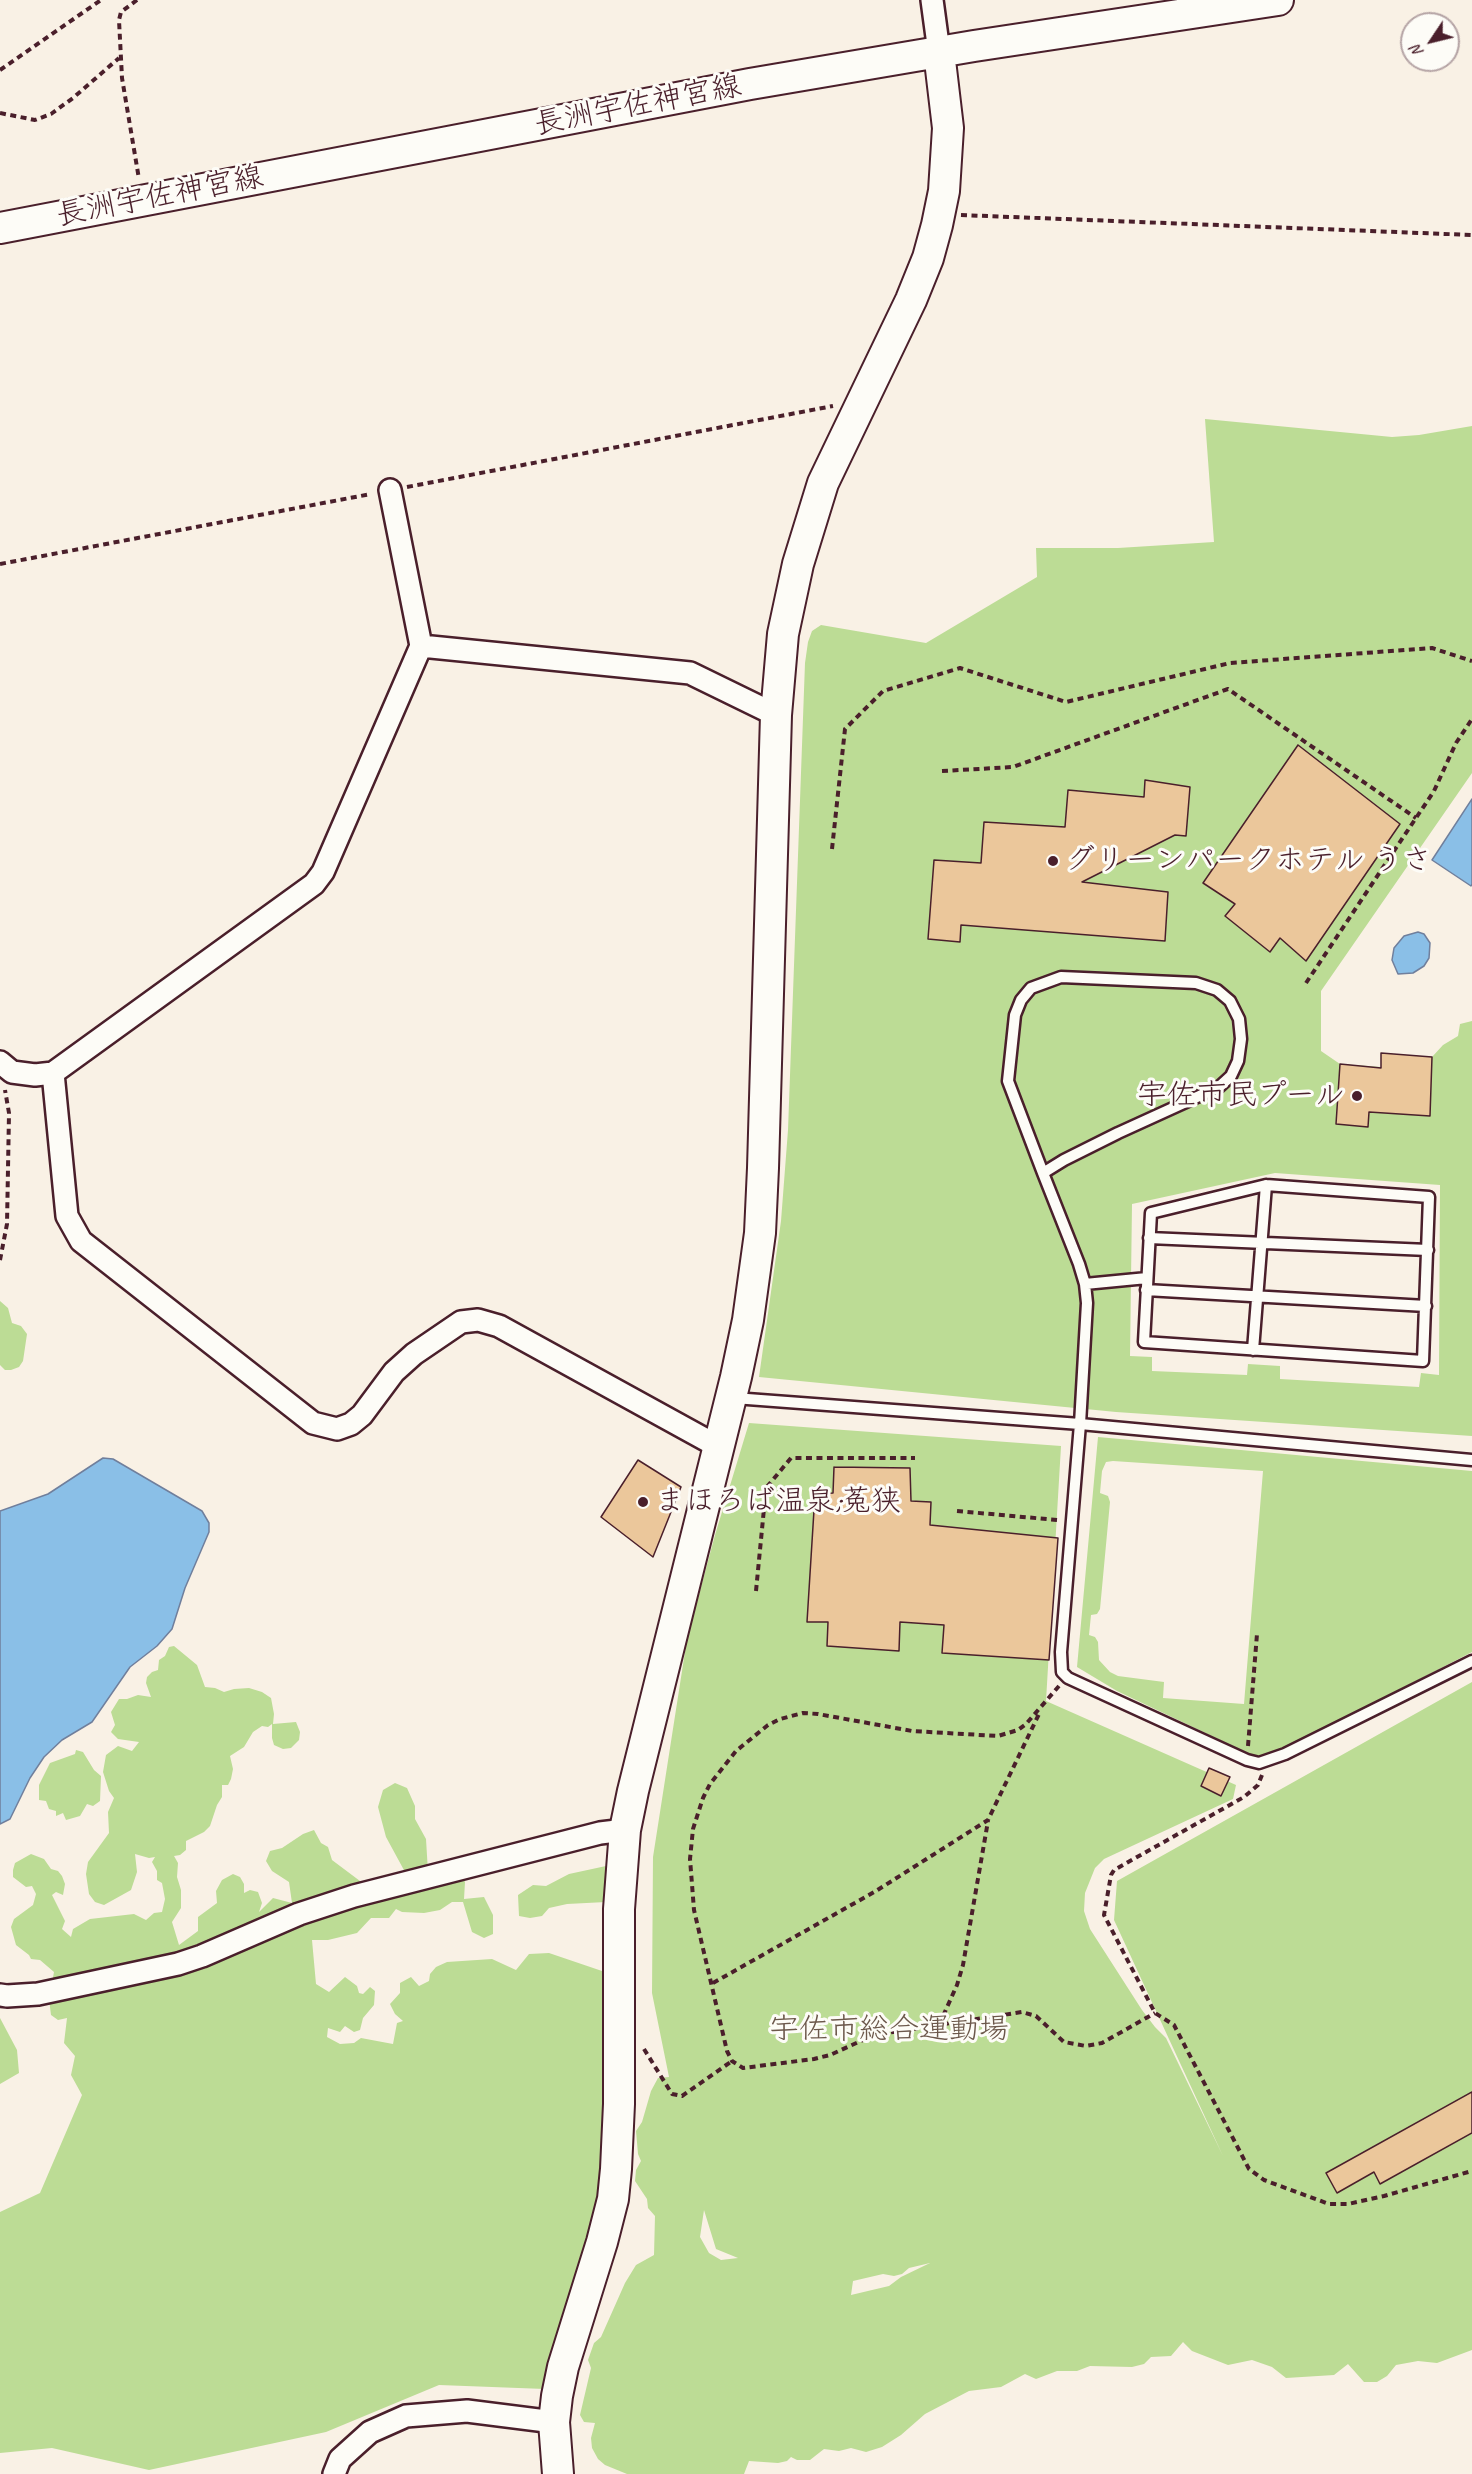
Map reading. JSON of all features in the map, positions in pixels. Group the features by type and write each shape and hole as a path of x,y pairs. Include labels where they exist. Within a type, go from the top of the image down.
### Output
{"street":[{"path":"558,2474 554,2422 563,2367 613,2199 619,2104 619,1909 625,1830 748,1320 762,1201 776,715 783,633 798,564 824,483 911,300 928,258 939,214 944,190 948,128 932,0"},
{"name":"長洲宇佐神宮線","path":"0,228 750,84 939,52 1278,0"},
{"path":"0,1062 12,1072 35,1076 53,1073 314,884 330,857 421,646 390,490"},
{"path":"421,646 690,673 776,715"},
{"path":"53,1073 67,1216 81,1241 313,1423 337,1429 351,1424 362,1415 380,1389 414,1354 462,1322 478,1320 500,1326 719,1447"},
{"path":"0,1995 38,1994 178,1964 299,1914 354,1896 600,1833 625,1830"},
{"path":"334,2474 340,2459 370,2432 406,2416 467,2410 554,2422"}],"lane":[{"path":"1043,1173 1118,1132 1219,1087 1232,1076 1238,1061 1241,1039 1239,1019 1230,1001 1217,990 1196,983 1061,977 1031,988 1020,1000 1015,1015 1008,1082 1085,1284 1087,1312 1061,1652 1062,1672 1068,1678 1253,1763 1285,1754 1472,1661"},
{"path":"1253,1350 1266,1185"},
{"path":"1266,1185 1430,1197 1423,1361 1144,1342 1151,1213 1266,1185"},
{"path":"1149,1238 1428,1250"},
{"path":"1085,1284 1147,1278"},
{"path":"1146,1290 1426,1306"},
{"path":"731,1398 1080,1425 1472,1460"}],"path":[{"path":"0,70 101,0"},
{"path":"137,0 121,12 119,20 120,58 143,200"},
{"path":"0,113 35,120 51,114 74,98 120,58"},
{"path":"939,214 1472,235"},
{"path":"0,564 862,401"},
{"path":"832,849 845,729 883,691 960,668 1066,702 1230,663 1432,648 1472,661"},
{"path":"942,771 1013,767 1228,689 1416,818"},
{"path":"1306,983 1434,791 1456,743 1472,719"},
{"path":"0,1260 7,1224 9,1113 3,1087"},
{"path":"756,1591 766,1488 791,1458 915,1458"},
{"path":"957,1511 1061,1520"},
{"path":"1248,1747 1257,1634"},
{"path":"1068,1678 1033,1718 1018,1730 998,1736 912,1731 803,1713 774,1722 747,1740 721,1768 698,1811 690,1846 690,1873 694,1910 713,1983 727,2051 732,2061 743,2068 814,2059 830,2055 874,2035 1022,2012 1036,2016 1064,2043 1086,2046 1102,2043 1155,2013"},
{"path":"939,2026 954,1994 963,1965 988,1820 1042,1708"},
{"path":"1264,1761 1258,1785 1244,1797 1114,1870 1111,1875 1104,1915 1155,2013 1174,2025 1249,2169 1264,2180 1329,2204 1348,2204 1472,2171"},
{"path":"713,1983 895,1880 988,1820"},
{"path":"643,2046 672,2094 682,2096 732,2061"}],"green space":[{"path":"1205,419 1392,437 1472,426 1472,773 1321,991 1321,1051 1340,1064 1381,1067 1381,1053 1432,1057 1443,1045 1458,1036 1460,1024 1472,1021 1472,1436 1116,1412 759,1377 781,1221 788,1130 805,663 812,631 821,625 926,643 1037,577 1036,548 1118,548 1214,542","holes":["1275,1173 1440,1185 1439,1375 1421,1373 1419,1387 1280,1379 1280,1366 1248,1364 1247,1375 1152,1371 1152,1357 1130,1356 1132,1204"]},
{"path":"0,1301 8,1308 12,1323 21,1326 27,1334 23,1361 19,1367 11,1370 5,1370 0,1365"},
{"name":"宇佐市総合運動場","path":"749,1423 1061,1446 1046,1701 1236,1785 1233,1799 1104,1859 1095,1868 1085,1893 1084,1911 1090,1929 1142,2010 1166,2038 1223,2156 1114,1920 1117,1881 1472,1682 1472,2350 1437,2363 1418,2361 1396,2365 1387,2376 1377,2382 1364,2382 1348,2364 1334,2375 1286,2378 1272,2367 1252,2360 1228,2365 1192,2351 1183,2342 1171,2356 1151,2357 1144,2364 1132,2367 1090,2366 1077,2371 1057,2371 1036,2379 1025,2374 1001,2387 969,2391 925,2414 901,2435 882,2447 866,2452 851,2448 839,2451 824,2449 810,2460 797,2460 791,2457 787,2461 778,2463 749,2461 744,2474 627,2474 605,2465 598,2459 592,2448 591,2438 595,2423 584,2422 580,2415 591,2368 588,2360 594,2343 601,2337 625,2283 636,2265 654,2255 655,2216 648,2208 647,2199 635,2181 636,2170 641,2161 638,2154 636,2131 642,2122 651,2091 658,2078 669,2077 652,1993 653,1857 687,1639","holes":["704,2210 716,2249 738,2258 721,2260 709,2253 700,2237","930,2263 901,2277 889,2286 851,2295 853,2281 883,2274 894,2276 902,2274 909,2268"]},
{"path":"1098,1437 1472,1471 1472,1652 1302,1740 1258,1758 1117,1691 1077,1667","holes":["1106,1462 1263,1471 1244,1704 1163,1698 1164,1682 1118,1676 1110,1672 1099,1660 1098,1642 1095,1637 1089,1635 1091,1615 1097,1614 1100,1609 1110,1502 1108,1496 1100,1493 1102,1471"]},
{"path":"174,1646 197,1665 205,1687 224,1692 249,1688 262,1692 271,1698 273,1724 296,1722 300,1732 299,1740 291,1748 283,1749 274,1745 272,1724 268,1727 262,1726 253,1732 244,1747 230,1756 233,1769 231,1779 228,1785 222,1785 222,1797 210,1826 204,1832 186,1841 186,1850 174,1856 178,1863 177,1877 181,1890 181,1908 172,1922 179,1945 198,1931 198,1917 217,1903 216,1891 222,1880 233,1874 240,1877 244,1884 244,1893 250,1890 258,1892 262,1903 259,1912 273,1898 292,1903 289,1882 272,1871 266,1861 270,1851 282,1848 303,1834 314,1830 321,1843 328,1847 332,1860 364,1884 387,1875 405,1872 386,1837 378,1807 383,1790 395,1783 407,1788 415,1806 415,1819 426,1839 428,1872 457,1869 465,1882 464,1899 484,1897 493,1915 493,1934 484,1938 472,1932 463,1902 452,1902 440,1910 424,1913 402,1912 396,1909 389,1918 371,1918 357,1933 328,1940 312,1940 316,1984 329,1992 345,1977 357,1986 359,1993 363,1994 370,1987 375,1991 374,2005 363,2018 360,2030 354,2032 345,2026 340,2032 328,2028 327,2037 340,2044 354,2043 361,2038 393,2044 397,2023 403,2021 395,2014 390,2004 400,1993 400,1983 411,1977 419,1986 429,1981 430,1974 436,1967 447,1962 492,1959 516,1970 529,1954 549,1953 602,1971 603,2166 593,2242 545,2389 439,2385 326,2432 149,2470 52,2448 0,2453 0,2212 40,2193 82,2095 71,2075 75,2056 64,2043 67,2018 58,2020 51,2015 47,1983 52,1983 54,1972 40,1960 31,1959 16,1945 11,1927 14,1919 33,1905 36,1894 32,1886 26,1887 13,1877 13,1870 15,1863 31,1854 44,1859 51,1869 58,1871 65,1884 63,1895 56,1892 52,1895 65,1921 62,1929 71,1937 73,1929 90,1919 134,1914 146,1920 154,1913 162,1912 165,1899 162,1883 157,1880 157,1871 152,1862 155,1857 149,1858 135,1854 137,1872 131,1890 104,1905 95,1902 89,1894 86,1874 88,1862 109,1833 108,1812 114,1798 109,1791 103,1772 106,1755 118,1746 132,1751 139,1742 118,1739 111,1732 115,1725 111,1712 119,1699 138,1695 151,1697 146,1683 147,1677 158,1670 159,1660 165,1656 169,1647"},
{"path":"76,1750 83,1752 94,1770 101,1776 100,1801 93,1806 87,1804 80,1816 66,1820 63,1813 56,1816 56,1811 49,1809 46,1801 39,1800 39,1785 50,1763 75,1754"},
{"path":"606,1866 615,1874 606,1902 567,1904 549,1908 542,1916 530,1918 519,1916 518,1895 533,1885 546,1886 569,1874"},
{"path":"0,2018 17,2050 19,2073 0,2084"}],"water":[{"path":"1472,799 1472,884 1471,886 1432,860"},
{"path":"1418,932 1424,934 1430,943 1429,958 1424,966 1413,973 1398,974 1392,960 1394,948 1404,936"},
{"path":"103,1458 113,1459 202,1511 209,1523 209,1532 185,1588 172,1629 157,1646 130,1667 92,1722 62,1740 44,1757 30,1778 10,1819 0,1824 0,1511 48,1494"}],"building":[{"path":"1298,745 1400,824 1306,961 1280,938 1270,952 1225,916 1235,904 1203,883"},
{"name":"グリーンパークホテル うさ","path":"1145,780 1190,787 1186,836 1175,835 1082,882 1168,892 1165,941 961,925 960,942 928,939 934,860 981,863 984,822 1065,827 1068,790 1144,797"},
{"path":"1381,1053 1432,1057 1430,1116 1369,1112 1368,1127 1336,1124 1340,1064 1381,1068"},
{"name":"まほろば温泉;菟狭","path":"638,1460 681,1487 653,1557 601,1517"},
{"path":"834,1467 910,1468 911,1501 931,1502 930,1525 1058,1538 1049,1660 942,1653 944,1625 900,1622 899,1651 827,1646 828,1622 807,1622 815,1494 833,1493"},
{"path":"1209,1768 1230,1777 1221,1796 1201,1786"},
{"path":"1472,2092 1472,2133 1380,2184 1374,2172 1337,2193 1326,2173"}],"place":[{"name":"グリーンパークホテル うさ","path":"1053,861"},
{"name":"宇佐市民プール","path":"1357,1096"},
{"name":"まほろば温泉;菟狭","path":"643,1502"}]}
